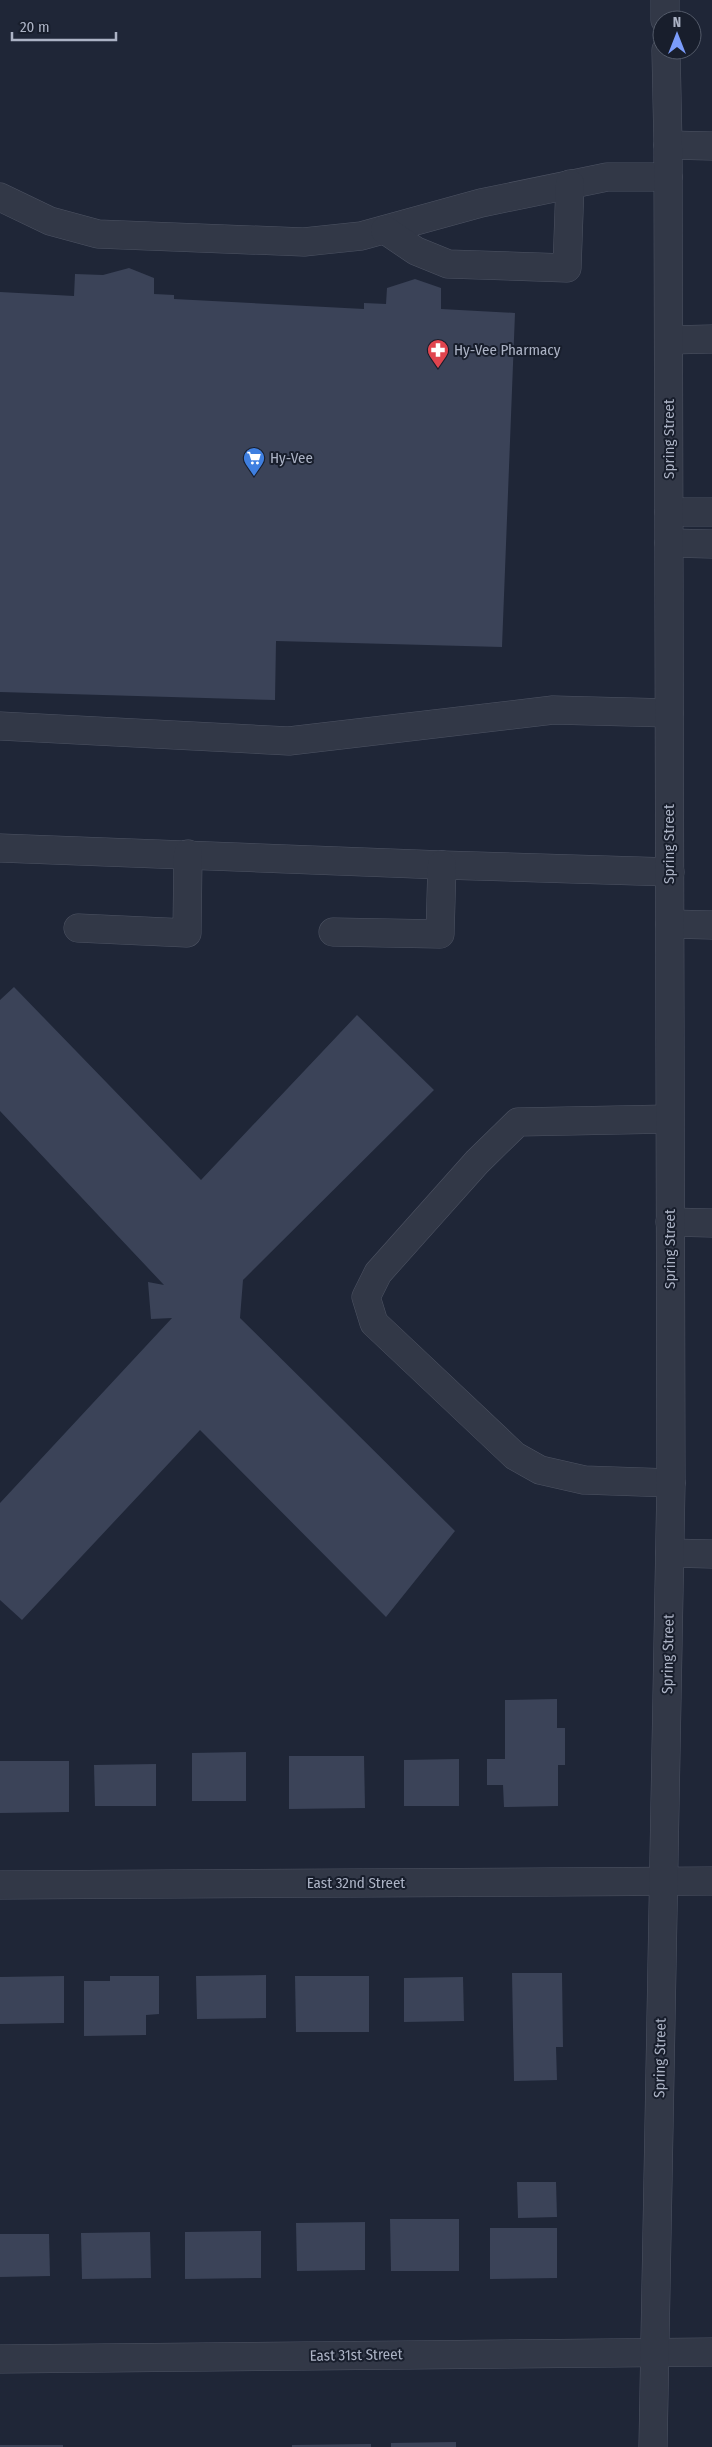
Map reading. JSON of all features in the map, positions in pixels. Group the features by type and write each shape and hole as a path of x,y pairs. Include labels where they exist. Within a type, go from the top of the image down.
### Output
{"street":[{"name":"Spring Street","path":"653,2447 671,1483 669,340 666,60"},
{"path":"668,145 712,146"},
{"path":"0,197 50,221 98,234 304,242 361,236 481,204 570,184 608,178 668,177"},
{"path":"385,230 416,251 448,264 567,268 570,184"},
{"path":"669,340 712,339"},
{"path":"669,512 712,512"},
{"path":"669,543 712,544"},
{"path":"0,726 289,741 553,710 669,713"},
{"path":"0,848 188,854 442,866 670,872"},
{"path":"78,928 187,933 188,854"},
{"path":"333,932 440,934 442,866"},
{"path":"670,924 712,925"},
{"path":"669,1119 518,1122 477,1162 378,1273 366,1297 374,1323 515,1456 540,1470 584,1480 671,1483"},
{"path":"670,1222 712,1223"},
{"path":"670,1553 712,1554"},
{"name":"East 32nd Street","path":"0,1885 712,1881"},
{"name":"East 31st Street","path":"0,2359 712,2352"}],"building":[{"name":"Hy-Vee","path":"129,268 154,278 154,294 174,295 174,299 364,309 364,303 386,304 387,288 415,279 441,288 441,309 515,313 502,647 276,641 275,700 0,692 0,292 74,296 75,274 103,275"},
{"path":"14,987 201,1180 357,1015 434,1090 243,1280 240,1318 455,1531 386,1617 200,1430 22,1620 0,1600 0,1503 172,1318 151,1319 148,1282 164,1285 0,1111 0,1000"},
{"path":"557,1699 557,1728 565,1728 565,1765 558,1765 558,1806 504,1807 503,1785 487,1785 487,1759 505,1759 505,1700"},
{"path":"246,1752 246,1801 192,1801 192,1753"},
{"path":"289,1756 364,1756 365,1808 289,1809"},
{"path":"459,1759 459,1806 404,1806 404,1760"},
{"path":"0,1761 69,1761 69,1812 0,1813"},
{"path":"156,1764 156,1806 95,1806 94,1765"},
{"path":"512,1973 562,1973 563,2047 556,2047 557,2080 514,2081"},
{"path":"266,1975 266,2018 197,2019 196,1976"},
{"path":"64,1976 64,2023 0,2024 0,1977"},
{"path":"110,1976 159,1976 159,2014 146,2015 146,2035 84,2036 84,1981 110,1981"},
{"path":"295,1976 369,1976 369,2032 296,2032"},
{"path":"463,1977 464,2021 404,2022 404,1978"},
{"path":"517,2182 556,2182 557,2217 518,2218"},
{"path":"390,2219 459,2219 459,2271 391,2271"},
{"path":"365,2222 365,2270 297,2271 296,2223"},
{"path":"490,2228 557,2228 557,2278 490,2279"},
{"path":"261,2231 261,2278 185,2279 185,2232"},
{"path":"150,2232 151,2278 82,2279 81,2233"},
{"path":"0,2234 49,2234 50,2276 0,2277"},
{"path":"456,2442 456,2447 391,2447 391,2443"},
{"path":"371,2444 371,2447 292,2447 292,2445"},
{"path":"0,2445 63,2445 63,2447 0,2447"}],"place":[{"name":"Hy-Vee Pharmacy","path":"438,369"},
{"name":"Hy-Vee","path":"254,477"}]}
